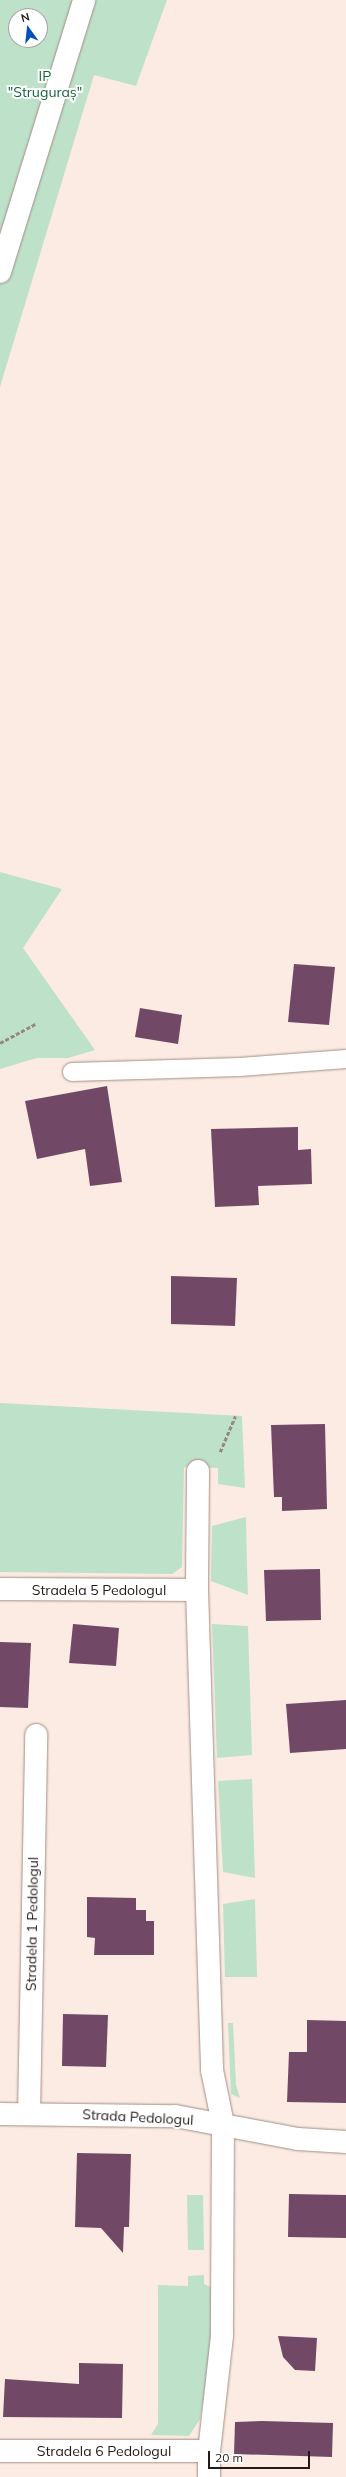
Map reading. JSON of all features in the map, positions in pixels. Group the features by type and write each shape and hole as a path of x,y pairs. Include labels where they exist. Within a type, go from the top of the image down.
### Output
{"street":[{"path":"0,272 84,0"},
{"path":"198,1471 197,1590 212,2070 222,2124 222,2336 209,2451 209,2477"},
{"name":"Stradela 5 Pedologul","path":"0,1589 197,1590"},
{"name":"Stradela 1 Pedologul","path":"29,2114 36,1735"},
{"name":"Strada Pedologul","path":"0,2114 175,2116 298,2139 346,2142"},
{"name":"Stradela 6 Pedologul","path":"0,2451 209,2451"}],"lane":[{"path":"72,1072 240,1068 346,1059"}],"path":[{"path":"0,1043 37,1023"},
{"path":"198,1471 218,1459 235,1416"}],"green space":[{"name":"IP \"Struguraș\"","path":"0,0 167,0 136,86 94,75 0,387"},
{"path":"0,872 62,889 23,948 95,1050 68,1058 37,1058 0,1069"},
{"path":"0,1403 242,1416 245,1488 218,1484 218,1468 184,1467 182,1567 172,1574 0,1572"},
{"path":"246,1517 248,1595 211,1581 212,1526"},
{"path":"212,1624 248,1626 252,1755 217,1758"},
{"path":"252,1779 255,1878 223,1872 218,1781"},
{"path":"255,1899 257,1977 225,1977 223,1904"},
{"path":"228,2023 233,2023 236,2085 240,2098 231,2094"},
{"path":"187,2195 203,2195 204,2250 188,2250"},
{"path":"204,2275 204,2284 213,2288 211,2352 200,2419 189,2436 151,2435 158,2424 158,2285 188,2286 188,2276"}],"building":[{"path":"294,964 335,967 329,1025 288,1022"},
{"path":"140,1008 182,1015 178,1044 135,1037"},
{"path":"107,1086 122,1182 90,1186 85,1149 37,1159 25,1101"},
{"path":"298,1127 298,1150 311,1149 312,1184 258,1186 259,1205 215,1207 211,1129"},
{"path":"171,1276 237,1278 235,1326 171,1324"},
{"path":"325,1424 327,1509 282,1511 282,1497 274,1497 271,1425"},
{"path":"320,1569 321,1620 266,1621 264,1570"},
{"path":"73,1624 119,1628 116,1666 69,1663"},
{"path":"0,1642 31,1643 28,1708 0,1707"},
{"path":"346,1700 346,1749 290,1753 286,1704"},
{"path":"87,1897 136,1898 136,1910 146,1910 146,1921 154,1921 154,1955 94,1955 95,1938 87,1937"},
{"path":"63,2014 108,2015 106,2067 62,2066"},
{"path":"307,2020 346,2021 346,2103 287,2102 289,2052 307,2052"},
{"path":"77,2153 131,2154 129,2227 124,2227 123,2253 101,2228 75,2227"},
{"path":"289,2194 346,2195 346,2238 288,2237"},
{"path":"278,2336 317,2338 315,2371 295,2370 283,2357"},
{"path":"79,2363 123,2364 122,2418 3,2417 5,2379 79,2384"},
{"path":"262,2421 333,2423 332,2457 234,2454 235,2422"}]}
